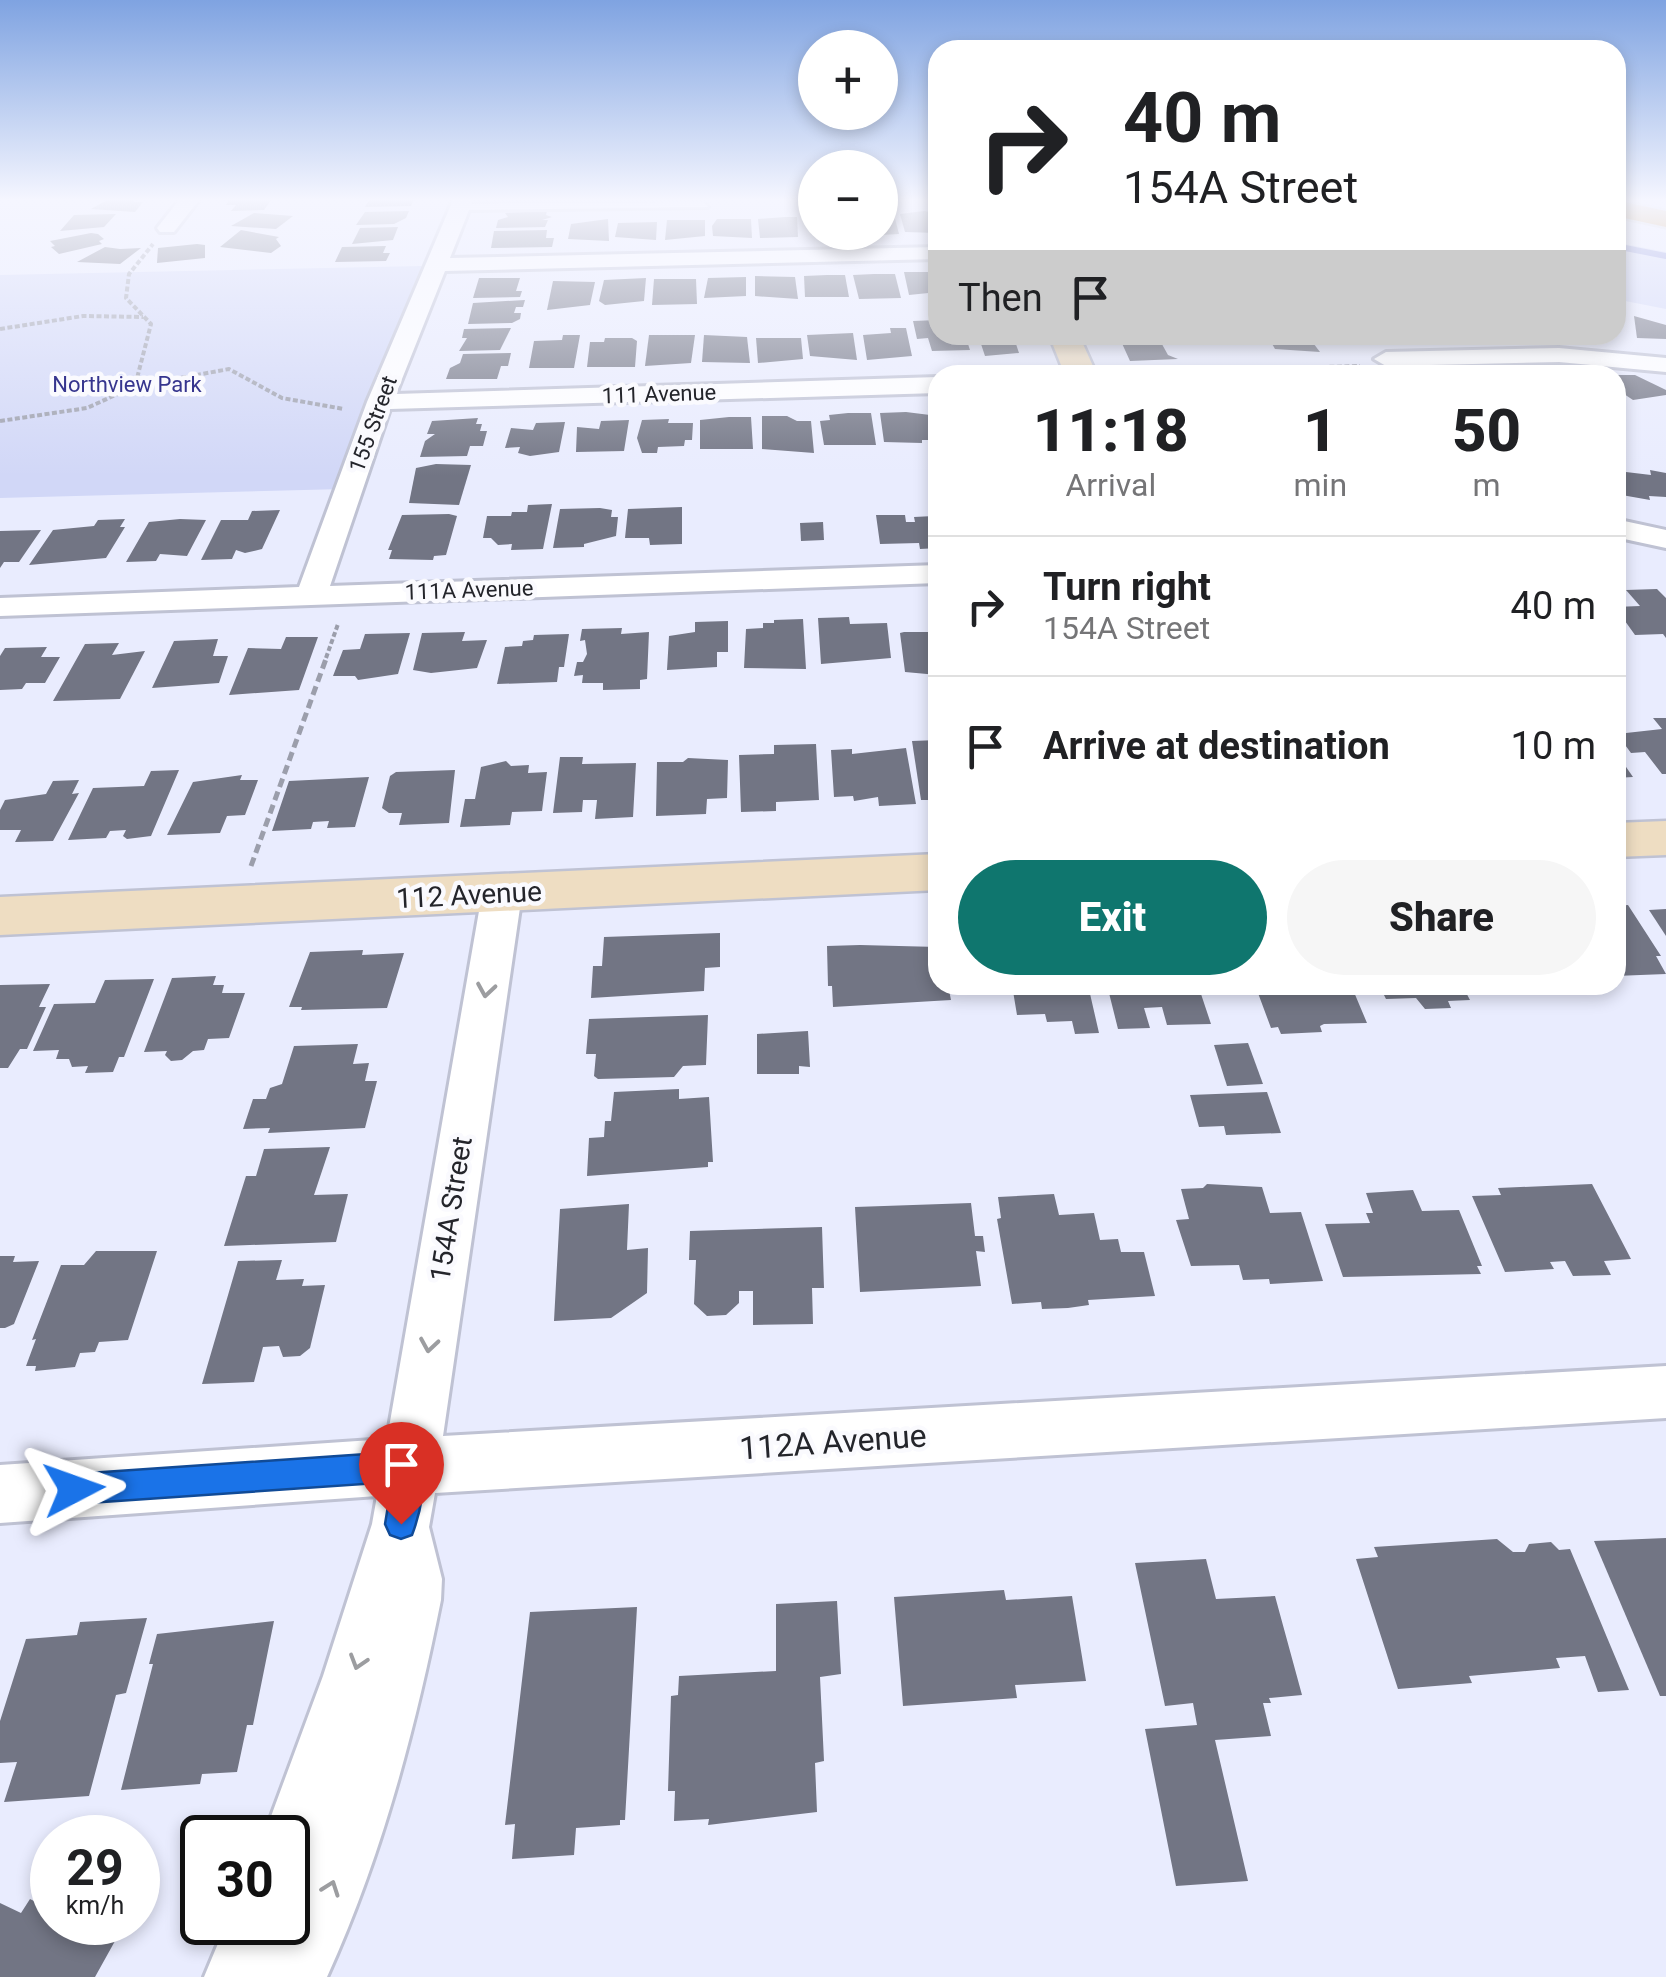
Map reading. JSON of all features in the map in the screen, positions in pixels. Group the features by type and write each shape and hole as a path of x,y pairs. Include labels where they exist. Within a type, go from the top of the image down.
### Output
{"street":[{"name":"155 Street","path":"311,596 367,406 423,292"},
{"path":"1072,345 1088,365"},
{"path":"1412,365 1559,355 1666,365"},
{"name":"111 Avenue","path":"367,406 928,385"},
{"path":"1626,531 1666,540"},
{"name":"111A Avenue","path":"0,606 928,574"},
{"path":"1626,840 1666,838"},
{"name":"112 Avenue","path":"0,916 928,873"},
{"name":"154A Street","path":"305,1815 348,1694 405,1495 502,894"},
{"name":"112A Avenue","path":"0,1494 405,1495 1666,1392"},
{"name":"154A Street","path":"270,1952 327,1899 382,1734 410,1600 405,1495"}],"path":[{"path":"127,292 126,298 152,324 135,386"},
{"path":"0,329 83,316 143,317"},
{"path":"0,421 54,416 113,401 135,386 230,369 282,398 367,406"},
{"path":"248,874 344,607"}],"green space":[{"name":"Northview Park","path":"0,292 413,292 344,489 0,498"},
{"path":"1626,292 1666,292 1666,309 1626,301"}],"building":[{"path":"475,292 522,292 520,297 473,298"},
{"path":"551,292 593,292 590,305 547,310"},
{"path":"601,292 645,292 644,301 605,305 599,301"},
{"path":"653,292 697,292 697,304 652,305"},
{"path":"705,292 746,292 746,296 704,298"},
{"path":"755,292 797,292 798,299 755,296"},
{"path":"805,292 848,292 849,297 805,297"},
{"path":"857,292 900,292 901,298 859,299"},
{"path":"525,300 514,313 521,313 520,319 512,323 468,324 473,303"},
{"path":"1634,316 1666,325 1666,339 1637,338"},
{"path":"928,320 928,338 917,339 913,321"},
{"path":"511,328 500,350 459,351 467,338 462,338 464,329"},
{"path":"890,328 906,328 912,356 867,360 863,335 891,333"},
{"path":"853,333 857,360 810,356 807,335"},
{"path":"563,335 580,335 574,368 529,368 534,341 562,340"},
{"path":"649,335 695,335 691,363 645,366"},
{"path":"704,335 747,337 750,363 702,362"},
{"path":"605,338 637,341 635,367 587,367 590,342 604,342"},
{"path":"756,338 801,338 803,359 758,363"},
{"path":"930,345 968,345 970,350 932,351"},
{"path":"981,345 1016,345 1019,353 985,356"},
{"path":"1123,345 1162,345 1168,355 1178,359 1130,361"},
{"path":"1273,345 1315,345 1320,352 1275,349"},
{"path":"511,353 508,366 501,366 497,379 446,379 463,354"},
{"path":"1626,375 1635,375 1666,390 1666,395 1633,400 1626,395"},
{"path":"871,413 876,445 824,445 820,421 830,420 829,415"},
{"path":"880,413 928,415 928,440 884,442"},
{"path":"762,416 811,421 814,453 762,449"},
{"path":"751,417 753,449 700,449 700,420"},
{"path":"478,418 476,424 482,424 480,431 487,431 483,446 470,446 467,456 420,457 425,441 435,434 427,434 432,421"},
{"path":"669,419 668,423 693,423 692,440 685,440 684,446 658,447 657,453 642,453 637,438 642,420"},
{"path":"629,420 624,451 576,452 577,427 599,429 601,421"},
{"path":"565,422 559,452 530,456 518,453 520,447 505,448 511,428 533,430 536,423"},
{"path":"471,465 459,505 409,503 416,468"},
{"path":"1650,470 1666,473 1666,497 1649,496 1650,500 1626,496 1626,472 1651,475"},
{"path":"552,504 543,549 511,550 512,544 498,545 491,538 483,538 487,516 511,516 512,512 527,512 528,505"},
{"path":"682,507 682,544 650,545 649,538 625,538 628,509"},
{"path":"560,509 612,510 611,517 618,517 616,536 584,547 553,548"},
{"path":"280,510 262,549 245,553 236,550 232,559 201,560 221,520 248,520 252,511"},
{"path":"402,515 457,516 446,555 434,556 433,560 389,559 392,550 388,550"},
{"path":"876,515 905,515 906,522 915,522 914,517 928,516 928,549 920,549 919,543 880,544"},
{"path":"125,519 120,527 125,527 106,558 29,565 53,530 94,526 98,520"},
{"path":"206,520 187,556 160,554 156,561 126,562 149,522"},
{"path":"823,522 824,540 801,541 800,523"},
{"path":"41,530 19,562 4,562 0,568 0,531"},
{"path":"1657,589 1666,598 1666,638 1663,634 1635,635 1626,622 1626,607 1640,606 1626,590"},
{"path":"849,617 850,624 887,623 891,658 821,664 818,618"},
{"path":"803,619 806,669 744,668 746,629 763,628 763,623 774,620"},
{"path":"728,621 728,652 717,652 717,667 667,670 669,636 695,632 695,622"},
{"path":"622,628 621,634 649,632 647,679 640,680 640,689 603,690 603,683 582,683 583,675 574,676 577,662 583,662 587,654 585,640 580,641 582,629"},
{"path":"465,632 462,641 487,640 477,668 431,673 413,670 422,633"},
{"path":"928,632 928,674 905,672 900,633"},
{"path":"410,633 398,674 358,680 355,676 333,676 343,650 360,649 365,634"},
{"path":"569,634 564,667 559,667 557,682 497,684 505,647 522,646 523,641 533,640 534,635"},
{"path":"286,637 318,637 299,690 229,695 248,648 281,649"},
{"path":"218,639 213,656 228,656 219,683 152,688 174,641"},
{"path":"119,643 112,655 145,651 120,699 53,701 85,644"},
{"path":"47,647 41,657 60,657 45,683 0,690 0,656 5,648"},
{"path":"1653,718 1666,718 1666,774 1645,752 1631,753 1626,746 1626,733 1662,729"},
{"path":"928,740 928,800 921,800 912,741"},
{"path":"816,744 819,800 776,802 776,811 741,812 739,755 774,754 774,745"},
{"path":"906,748 916,804 879,806 878,797 854,801 853,796 834,797 831,750 852,749 852,754"},
{"path":"560,757 583,757 582,764 636,763 633,817 595,819 597,800 583,800 582,812 553,813"},
{"path":"688,758 728,760 727,798 707,799 706,814 656,816 657,762 683,762"},
{"path":"506,761 511,766 529,765 528,773 547,772 542,811 512,812 510,825 460,827 465,799 475,799 481,767"},
{"path":"179,770 151,836 127,839 123,836 126,830 110,831 106,838 68,840 93,788 144,786 151,771"},
{"path":"455,770 449,823 399,825 402,813 389,813 382,808 390,776 396,772"},
{"path":"242,775 240,780 258,780 245,815 227,816 220,833 167,835 193,782"},
{"path":"369,777 355,827 327,828 329,821 313,822 311,829 272,831 289,781"},
{"path":"79,780 72,794 79,793 53,841 15,842 21,830 0,830 0,810 5,800 46,794 53,781"},
{"path":"1626,905 1661,956 1656,956 1666,974 1626,976"},
{"path":"1666,909 1666,936 1649,910"},
{"path":"720,933 720,967 705,968 704,991 591,998 593,966 602,966 604,937"},
{"path":"827,946 928,947 928,995 950,995 951,1000 833,1007"},
{"path":"363,950 362,955 404,953 387,1008 289,1007 310,952"},
{"path":"216,976 213,985 224,985 222,993 245,993 229,1038 208,1039 204,1050 193,1051 182,1060 171,1061 165,1055 167,1051 144,1052 172,978"},
{"path":"154,979 124,1057 119,1057 113,1072 85,1073 88,1066 72,1067 69,1059 56,1059 59,1050 33,1051 54,1004 95,1003 105,980"},
{"path":"50,984 39,1007 46,1007 27,1049 20,1049 8,1068 0,1068 0,985"},
{"path":"1014,995 1090,995 1099,1033 1075,1034 1072,1021 1047,1022 1045,1014 1017,1015"},
{"path":"1110,995 1201,995 1211,1024 1167,1025 1162,1007 1144,1008 1150,1028 1118,1029"},
{"path":"1259,995 1355,995 1367,1023 1324,1024 1320,1026 1322,1032 1281,1034 1278,1027 1271,1028"},
{"path":"1384,995 1467,995 1470,1000 1448,1001 1451,1008 1425,1009 1416,998 1386,999"},
{"path":"708,1015 706,1065 683,1066 674,1077 594,1076 596,1054 586,1054 589,1019"},
{"path":"808,1031 810,1067 799,1066 799,1074 757,1074 757,1034"},
{"path":"1248,1043 1263,1084 1227,1086 1214,1045"},
{"path":"358,1044 353,1064 369,1063 365,1081 377,1081 365,1128 268,1133 270,1128 243,1129 253,1099 266,1099 270,1088 282,1084 294,1046"},
{"path":"679,1089 679,1099 709,1097 713,1162 708,1162 708,1167 587,1176 589,1138 604,1137 605,1121 611,1121 614,1092"},
{"path":"1267,1092 1281,1133 1226,1135 1224,1126 1199,1127 1190,1095"},
{"path":"330,1147 314,1195 348,1194 336,1242 224,1246 246,1176 256,1176 264,1149"},
{"path":"1207,1184 1262,1187 1270,1213 1301,1212 1323,1281 1270,1284 1269,1279 1243,1280 1239,1265 1191,1266 1176,1220 1189,1219 1181,1189 1203,1188"},
{"path":"1592,1184 1631,1259 1604,1261 1611,1275 1573,1276 1565,1261 1550,1262 1554,1269 1505,1272 1472,1196 1501,1195 1498,1188"},
{"path":"1413,1190 1422,1211 1459,1210 1482,1266 1477,1266 1481,1274 1343,1277 1325,1224 1370,1223 1366,1213 1373,1213 1366,1193"},
{"path":"1054,1194 1059,1215 1094,1213 1100,1240 1118,1239 1121,1252 1144,1252 1155,1296 1088,1300 1089,1305 1068,1308 1042,1309 1041,1302 1012,1304 997,1219 1001,1218 998,1197"},
{"path":"971,1203 975,1236 983,1236 985,1252 976,1251 981,1286 860,1292 855,1207"},
{"path":"629,1204 627,1250 648,1248 647,1293 611,1318 554,1321 560,1209"},
{"path":"822,1227 824,1288 812,1288 813,1324 753,1325 753,1291 739,1291 739,1303 726,1315 707,1316 694,1304 696,1260 689,1260 690,1231"},
{"path":"96,1251 157,1251 128,1340 99,1342 95,1352 80,1353 75,1367 35,1371 36,1366 26,1366 61,1265 84,1265"},
{"path":"0,1256 15,1256 13,1262 39,1261 14,1324 5,1328 0,1328"},
{"path":"282,1260 276,1280 304,1279 302,1286 325,1285 310,1348 300,1356 283,1357 279,1346 263,1347 254,1382 202,1384 238,1261"},
{"path":"1666,1538 1666,1696 1660,1696 1594,1541"},
{"path":"1497,1539 1513,1552 1525,1552 1529,1544 1551,1542 1559,1550 1570,1549 1629,1690 1598,1692 1585,1656 1556,1658 1560,1668 1469,1676 1472,1683 1398,1689 1356,1559 1378,1557 1374,1547"},
{"path":"1206,1559 1216,1599 1275,1596 1302,1695 1269,1698 1271,1703 1263,1703 1271,1736 1215,1740 1248,1881 1176,1886 1145,1729 1197,1725 1193,1703 1165,1706 1135,1563"},
{"path":"1004,1590 1006,1600 1072,1596 1086,1681 1015,1685 1017,1698 903,1706 894,1597"},
{"path":"837,1601 841,1674 820,1677 824,1761 815,1763 817,1812 708,1825 709,1819 674,1821 675,1791 668,1791 671,1696 678,1695 679,1676 776,1671 776,1604"},
{"path":"637,1607 625,1820 620,1820 620,1825 576,1828 574,1855 512,1859 515,1824 505,1825 530,1612"},
{"path":"147,1618 126,1693 116,1695 89,1796 4,1802 17,1762 0,1763 0,1721 26,1639 77,1635 80,1622"},
{"path":"274,1621 253,1725 247,1725 237,1772 202,1774 200,1784 121,1790 157,1634"},
{"path":"30,1899 30,1945 113,1945 95,1977 0,1977 0,1903 21,1913"}],"route":[{"path":"74,1489 410,1466 401,1524"}]}
